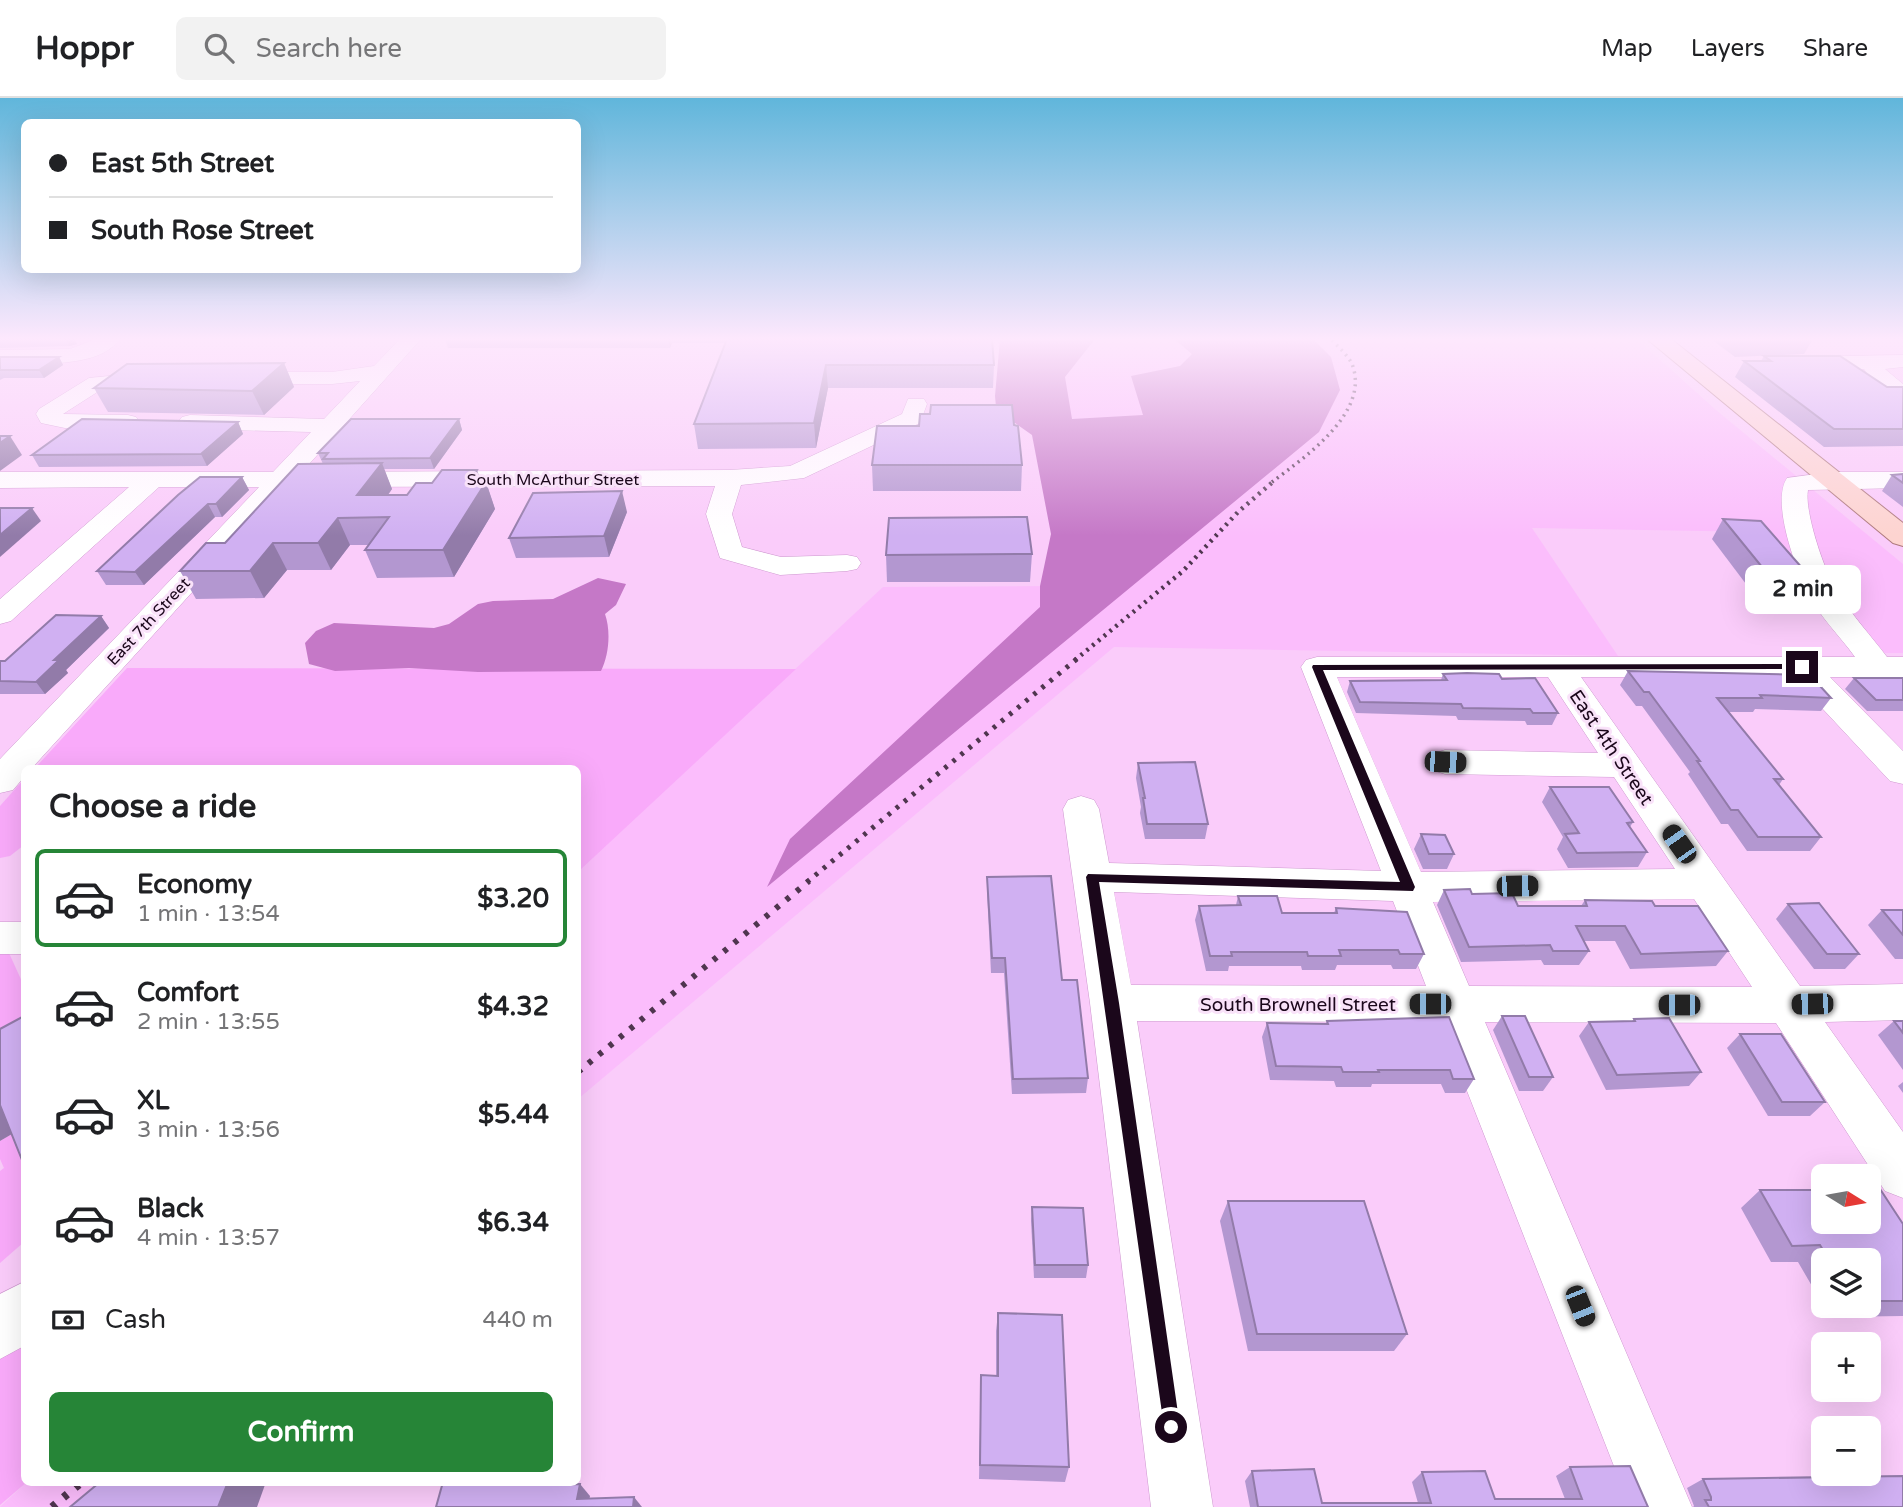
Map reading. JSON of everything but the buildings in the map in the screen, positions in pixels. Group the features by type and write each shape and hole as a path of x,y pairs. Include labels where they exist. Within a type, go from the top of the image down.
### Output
{"main road":[{"path":"1739,405 1903,537"}],"street":[{"path":"62,405 47,414 49,418 65,421 288,423 330,426"},
{"path":"288,423 306,405"},
{"name":"East 7th Street","path":"0,781 350,405"},
{"name":"South McArthur Street","path":"12,480 686,479 795,473 912,418 916,405"},
{"path":"730,478 719,514 730,552 780,566 847,563"},
{"path":"0,499 12,480"},
{"path":"0,615 152,480"},
{"path":"1831,480 1903,480"},
{"path":"1661,1507 1317,667 1890,667"},
{"name":"East 4th Street","path":"1558,667 1903,1174"},
{"path":"1802,667 1903,772"},
{"path":"1445,762 1624,765"},
{"path":"1081,809 1112,1003 1182,1507"},
{"path":"1092,877 1408,887 1706,884"},
{"path":"0,938 21,938"},
{"name":"South Brownell Street","path":"1112,1003 1790,1005 1903,1002"},
{"path":"0,1331 21,1312"}],"lane":[{"path":"1831,480 1796,483 1793,500 1798,525 1822,592 1890,667"}],"shaded area":[{"path":"996,405 1070,405 1072,419 1143,415 1140,405 1333,405 1319,432 767,887 790,839 1040,607 1040,586 1051,534 1032,435 1015,423 997,418"},
{"path":"1037,405 1710,405 1903,564 1903,653 1882,653 1760,532 1532,528 1618,656 1114,647 581,1096 581,869 883,587 1058,586"},
{"path":"598,578 626,584 616,605 605,614 608,643 601,671 478,672 409,668 335,671 309,664 305,643 316,631 334,623 434,628 449,624 478,604 553,599"},
{"path":"127,668 796,669 581,869 581,765 38,765"},
{"path":"21,782 21,847 10,856 0,858 0,806"},
{"path":"0,951 9,953 21,979 21,1048 0,1058"},
{"path":"21,1129 21,1245 0,1263 0,1171 4,1168 0,1159 0,1141"},
{"path":"21,1337 22,1486 0,1505 0,1357"},
{"path":"23,1486 117,1486 93,1507 0,1507"}],"railway":[{"path":"1272,482 1317,446 1344,416 1349,405"},
{"path":"1075,660 1183,571 1238,512 1275,480"},
{"path":"807,882 1078,658"},
{"path":"581,1070 809,881"},
{"path":"52,1507 77,1486"}],"route":[{"path":"1171,1427 1092,877 1182,882 1408,887 1317,667 1802,667"}]}
